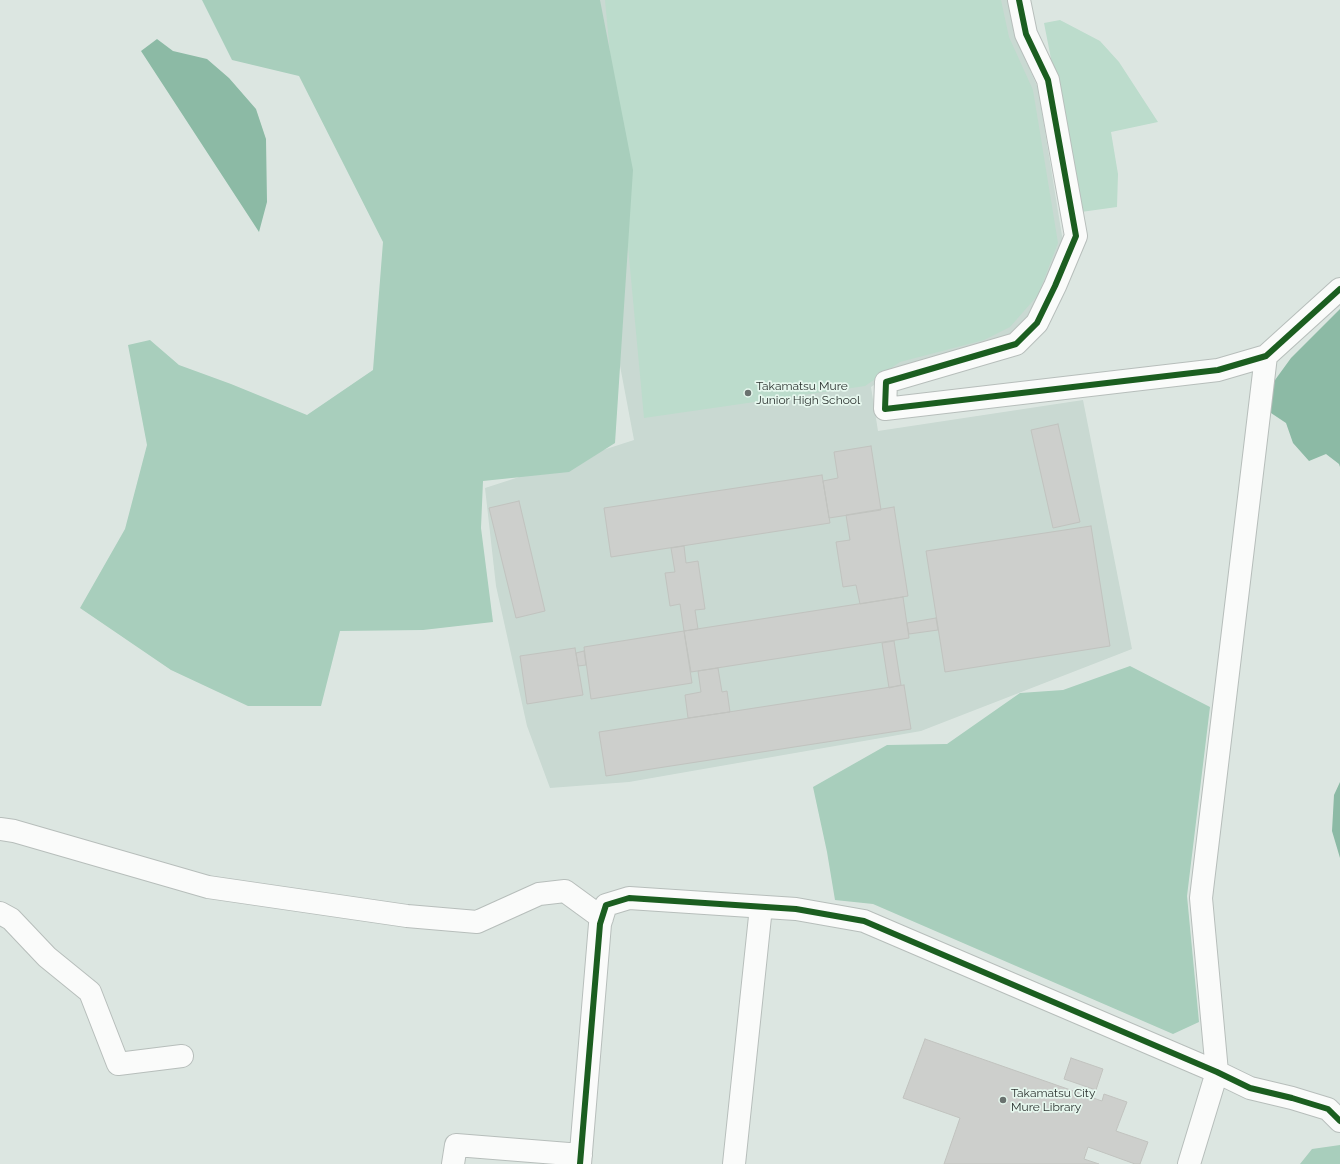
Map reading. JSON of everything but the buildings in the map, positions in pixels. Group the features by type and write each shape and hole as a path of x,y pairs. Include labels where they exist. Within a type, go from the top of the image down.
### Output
{"street":[{"path":"1019,0 1026,34 1048,80 1076,236 1055,286 1036,323 1016,344 886,382 885,409 1218,370 1266,356 1340,289"},
{"path":"1189,1164 1217,1072 1201,898 1266,356"},
{"path":"0,829 14,831 208,887 408,916 477,922 539,894 566,891 602,918"},
{"path":"453,1164 456,1145 581,1159 600,924 606,905 629,898 796,909 864,921 1217,1072 1250,1088 1292,1098 1328,1109 1340,1121"},
{"path":"734,1164 761,907"},
{"path":"0,913 11,919 47,957 90,992 118,1064 182,1056"}],"shaded area":[{"path":"202,0 600,0 633,170 615,443 569,472 483,481 481,528 493,622 423,630 340,631 321,706 248,706 171,670 80,608 125,529 147,445 128,345 150,340 179,365 231,384 307,415 373,370 383,242 299,76 232,60"},
{"name":"Takamatsu Mure Junior High School","path":"551,0 1008,0 1014,34 1038,88 1063,242 1043,302 1019,331 998,342 898,369 871,387 878,431 1083,400 1132,649 921,731 629,782 550,788 527,726 496,586 485,488 634,440"},
{"path":"605,0 1001,0 1009,37 1033,90 1058,243 1038,295 1010,327 984,340 900,362 865,386 644,418"},
{"path":"1060,20 1100,41 1119,62 1158,122 1111,132 1118,174 1117,207 1081,212 1044,23"},
{"path":"157,39 173,51 207,59 229,78 256,109 266,139 267,202 259,232 141,51"},
{"path":"1340,309 1340,467 1339,464 1326,454 1309,461 1293,443 1286,423 1268,411 1275,380 1291,358"},
{"path":"1130,666 1210,707 1187,896 1199,1022 1173,1034 873,904 835,900 827,852 813,787 887,745 947,744 1020,693 1063,690"},
{"path":"1340,782 1340,858 1332,831 1334,795"},
{"path":"1340,1145 1340,1164 1300,1164 1312,1149"}],"cycle path":[{"path":"1019,0 1026,34 1048,80 1076,236 1055,286 1037,323 1016,344 886,382 885,409 1218,370 1266,356 1340,289"},
{"path":"580,1164 600,924 606,905 629,898 796,909 864,921 1217,1072 1250,1088 1292,1098 1328,1109 1340,1121"}],"place":[{"name":"Takamatsu Mure Junior High School","path":"748,393"},
{"name":"Takamatsu City Mure Library","path":"1003,1100"}]}
